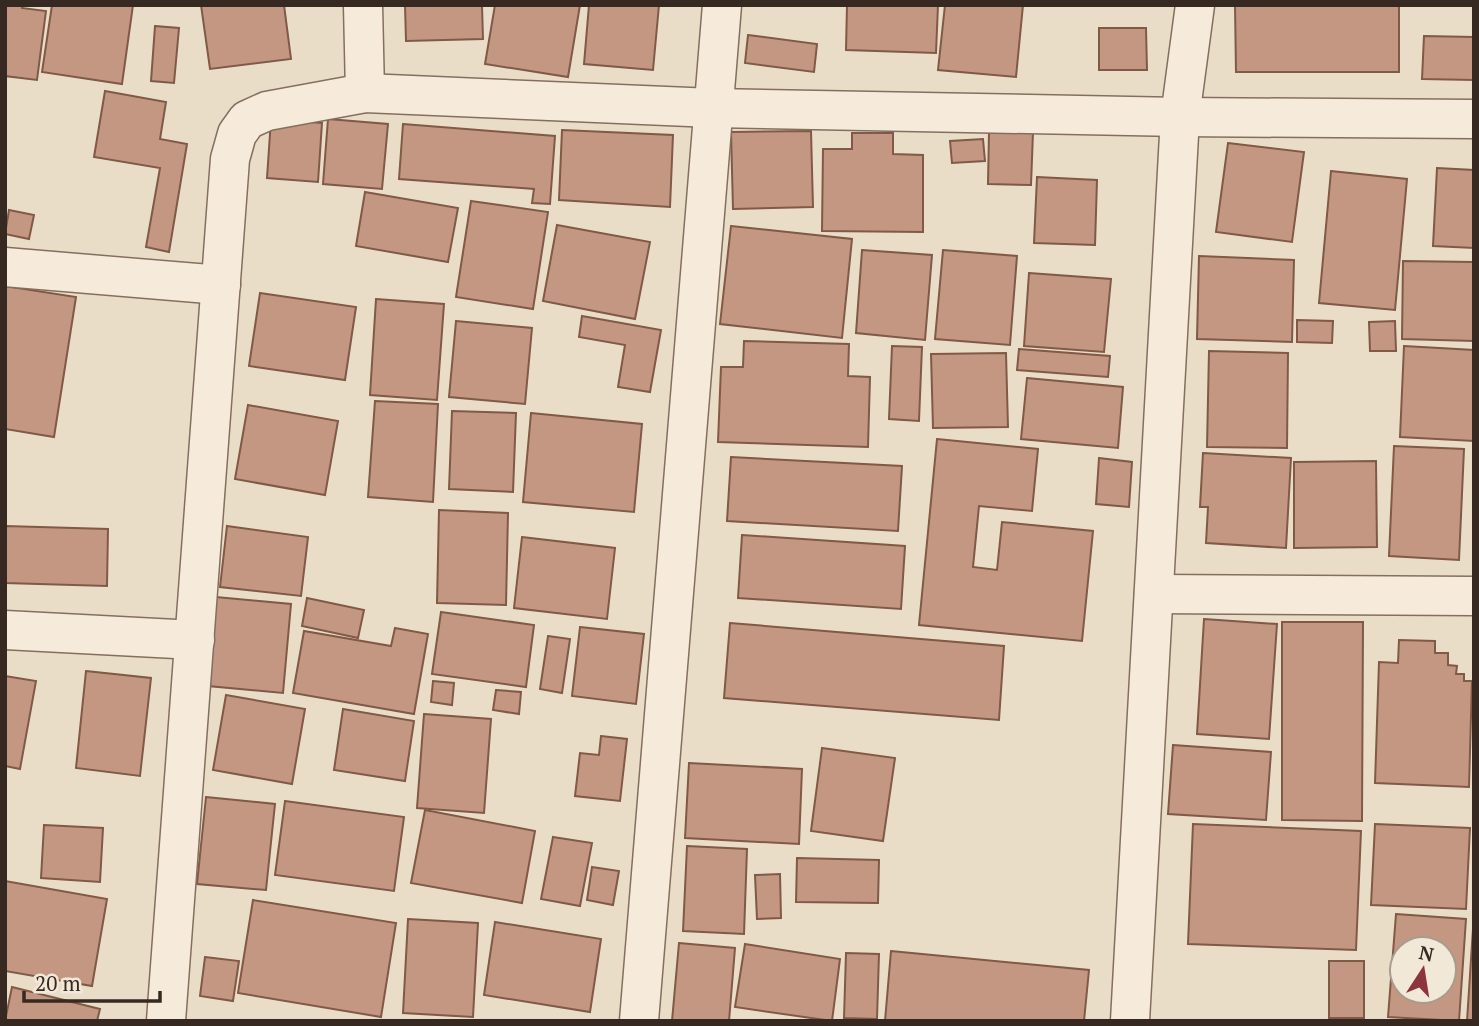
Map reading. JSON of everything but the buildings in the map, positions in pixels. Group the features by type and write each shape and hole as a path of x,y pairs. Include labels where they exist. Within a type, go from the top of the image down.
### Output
{"street":[{"path":"363,5 365,93"},
{"path":"639,1021 722,5"},
{"path":"1130,1021 1180,117 1195,5"},
{"path":"166,1021 230,159 237,134 247,120 267,111 365,93 713,108 1180,117 1474,119"},
{"path":"5,267 221,285"},
{"path":"1154,594 1474,596"},
{"path":"5,630 195,640"}]}
